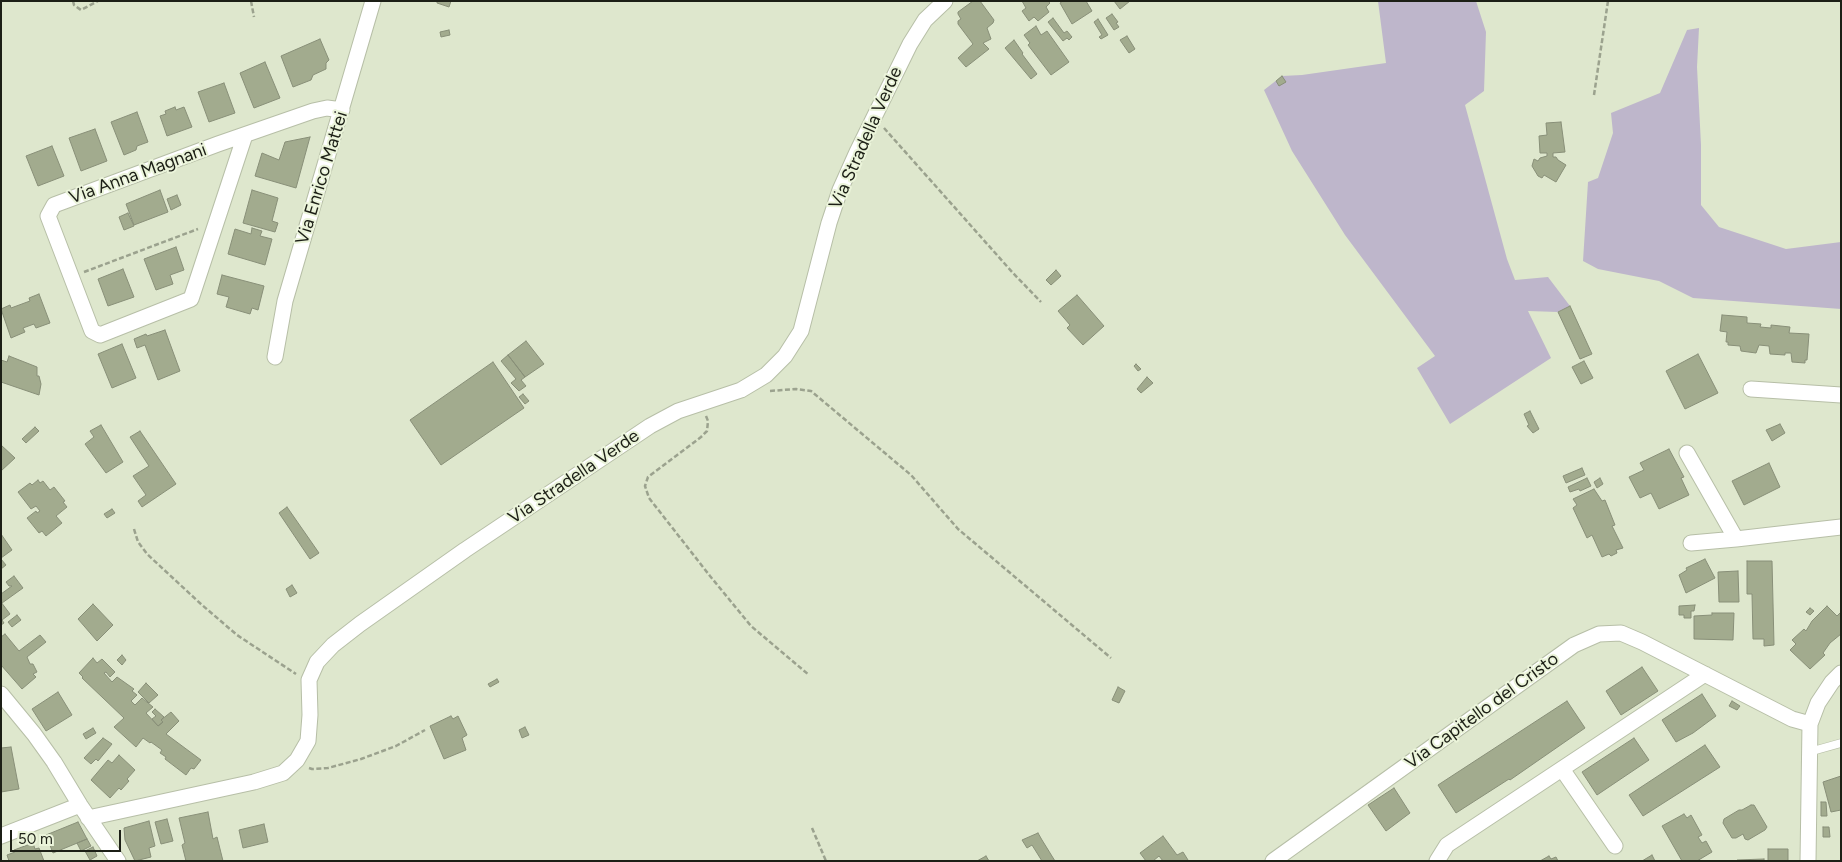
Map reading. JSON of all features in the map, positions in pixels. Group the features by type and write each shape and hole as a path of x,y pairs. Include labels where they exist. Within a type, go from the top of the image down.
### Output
{"street":[{"name":"Via Enrico Mattei","path":"275,357 285,300 374,1"},
{"name":"Via Stradella Verde","path":"1,836 84,812 254,782 283,773 298,760 308,741 310,714 309,680 317,662 333,645 465,550 650,426 678,411 741,390 766,375 785,356 801,331 829,223 840,190 876,113 910,44 925,20 945,1"},
{"name":"Via Anna Magnani","path":"245,135 191,298 100,335 92,331 48,216 54,205 218,144 313,111 327,108 342,110"},
{"path":"218,144 234,166"},
{"path":"1751,389 1841,395"},
{"path":"1686,453 1736,539"},
{"path":"1691,542 1841,527"},
{"name":"Via Capitello del Cristo","path":"1273,861 1574,645 1599,634 1620,633 1642,642 1792,719 1810,724"},
{"path":"1808,861 1810,724 1818,703 1832,682 1841,673"},
{"path":"1437,861 1447,845 1705,674"},
{"path":"1,694 44,748 84,812 118,861"},
{"path":"1562,769 1615,846"}],"lane":[{"path":"1809,752 1841,743"}],"path":[{"path":"73,1 81,10 98,1"},
{"path":"251,1 254,17"},
{"path":"1594,96 1608,1"},
{"path":"876,113 887,132 1012,273 1041,302"},
{"path":"72,276 204,226 214,230"},
{"path":"766,392 796,389 811,391 911,476 958,529 1110,658"},
{"path":"702,402 708,421 707,431 648,478 645,486 649,498 751,626 809,675"},
{"path":"134,529 138,542 147,554 202,605 237,635 309,680"},
{"path":"298,760 312,769 328,768 361,759 396,746 425,730"},
{"path":"812,828 826,861"}],"shaded area":[{"path":"1378,1 1476,1 1486,32 1484,91 1465,105 1507,259 1515,280 1548,277 1570,306 1558,312 1528,311 1551,358 1450,424 1417,368 1435,356 1345,235 1292,151 1264,90 1282,76 1386,63"},
{"path":"1699,28 1697,67 1701,145 1701,205 1719,227 1786,249 1841,242 1841,309 1693,298 1659,281 1598,269 1583,261 1588,182 1598,178 1613,133 1611,113 1660,93 1687,30"}],"building":[{"path":"437,1 451,1 449,7 437,3"},
{"path":"973,1 980,1 994,20 987,28 991,39 983,43 989,49 966,67 958,58 973,44 958,24 958,21 961,19 958,12"},
{"path":"1022,1 1048,1 1050,3 1046,7 1049,12 1038,21 1034,17 1029,21 1022,11 1026,8"},
{"path":"1063,1 1086,1 1092,11 1072,24 1060,3"},
{"path":"1114,1 1130,1 1120,9"},
{"path":"1112,14 1119,27 1114,30 1106,18"},
{"path":"1053,18 1064,33 1067,31 1072,37 1069,40 1067,38 1063,41 1048,22"},
{"path":"1098,19 1108,35 1101,39 1099,37 1102,35 1094,22"},
{"path":"1036,26 1041,35 1047,31 1069,62 1051,75 1028,45 1030,43 1024,35"},
{"path":"449,30 450,35 441,37 440,32"},
{"path":"1127,36 1135,49 1129,53 1120,40"},
{"path":"320,39 329,60 326,63 326,69 313,75 311,80 293,87 281,56"},
{"path":"1014,40 1037,74 1031,79 1005,48"},
{"path":"265,62 280,98 254,108 240,73"},
{"path":"1282,76 1286,82 1279,86 1276,81"},
{"path":"224,83 235,113 209,122 198,92"},
{"path":"175,107 176,110 184,107 192,127 167,136 160,116 166,114 165,111"},
{"path":"137,112 148,142 137,146 136,150 124,155 111,122"},
{"path":"1561,122 1565,152 1553,153 1553,157 1556,157 1566,165 1556,182 1544,175 1542,178 1538,176 1532,166 1534,159 1538,161 1540,158 1547,156 1547,153 1540,153 1539,136 1547,135 1546,123"},
{"path":"95,129 107,161 81,171 69,138"},
{"path":"310,137 296,188 255,176 262,153 279,160 285,142"},
{"path":"52,146 64,176 38,186 26,156"},
{"path":"160,190 168,212 134,225 126,204"},
{"path":"252,190 278,198 272,221 278,223 275,232 243,223"},
{"path":"177,195 181,205 171,210 167,199"},
{"path":"128,213 134,226 124,230 119,217"},
{"path":"252,228 262,231 260,236 272,239 265,265 228,254 235,229 251,234"},
{"path":"176,247 184,270 170,275 173,284 156,290 144,259"},
{"path":"123,269 134,297 108,306 98,279"},
{"path":"1056,270 1061,276 1051,285 1046,280"},
{"path":"222,275 264,286 258,310 252,308 250,314 226,307 229,297 217,294"},
{"path":"39,294 50,323 36,328 34,324 23,328 25,332 11,338 1,309 10,305 11,308 30,301 29,298"},
{"path":"1077,295 1104,326 1083,345 1067,328 1070,325 1058,311"},
{"path":"1570,306 1592,354 1580,359 1558,312"},
{"path":"1722,315 1747,317 1747,323 1761,324 1760,327 1771,328 1771,325 1790,327 1789,333 1809,334 1807,360 1805,360 1805,363 1792,362 1791,353 1785,353 1785,355 1770,354 1769,346 1759,345 1756,353 1741,351 1740,346 1728,345 1728,342 1726,342 1727,332 1720,331"},
{"path":"165,330 180,371 158,380 145,345 137,348 134,339"},
{"path":"526,341 544,364 525,377 508,355"},
{"path":"122,344 136,378 112,388 98,354"},
{"path":"1698,354 1718,393 1685,409 1666,371"},
{"path":"508,355 525,377 521,380 526,386 519,391 511,383 516,379 501,361"},
{"path":"9,356 37,367 37,376 39,376 41,384 39,395 1,382 1,360 7,362"},
{"path":"1584,361 1593,378 1581,384 1572,367"},
{"path":"493,362 524,408 441,465 410,420"},
{"path":"1136,364 1141,369 1138,371 1134,366"},
{"path":"1147,377 1153,383 1141,393 1137,389"},
{"path":"523,394 529,401 525,404 519,397"},
{"path":"1530,411 1539,429 1533,433 1527,426 1529,425 1524,414"},
{"path":"1780,424 1785,433 1772,441 1766,430"},
{"path":"101,425 123,462 106,473 85,444 94,437 90,431"},
{"path":"35,427 39,431 26,443 22,439"},
{"path":"140,431 176,484 142,507 138,501 146,495 133,476 149,466 130,437"},
{"path":"1,445 15,458 1,471"},
{"path":"1669,449 1684,477 1681,478 1689,495 1659,509 1651,493 1640,498 1629,477 1644,470 1640,463"},
{"path":"1769,463 1780,487 1744,505 1732,481"},
{"path":"1582,468 1585,475 1566,483 1563,476"},
{"path":"1587,478 1591,486 1580,491 1579,489 1570,492 1568,487"},
{"path":"1600,478 1603,484 1597,488 1594,482"},
{"path":"38,480 40,483 43,481 50,490 54,487 65,501 63,502 67,507 56,516 62,523 46,536 42,531 39,533 27,518 36,511 37,513 40,511 36,506 31,509 18,492 30,483 32,485"},
{"path":"1594,489 1602,501 1605,500 1615,525 1612,526 1623,548 1616,550 1617,553 1611,556 1609,554 1602,557 1592,535 1587,538 1573,508 1577,505 1573,499"},
{"path":"287,507 319,553 310,559 279,513"},
{"path":"112,509 115,513 107,518 104,514"},
{"path":"1,534 12,550 1,558"},
{"path":"1,559 6,565 1,569"},
{"path":"1705,559 1715,578 1686,593 1679,575 1687,570 1686,568"},
{"path":"1747,561 1772,561 1774,645 1764,646 1764,639 1753,639 1752,594 1747,594"},
{"path":"1738,571 1739,602 1719,602 1718,572"},
{"path":"14,576 23,588 2,603 1,594 12,586 9,586 6,582"},
{"path":"292,585 297,593 290,597 286,589"},
{"path":"1,602 10,614 2,620 4,623 1,625"},
{"path":"93,604 113,625 97,641 78,619"},
{"path":"1695,605 1694,611 1691,611 1691,618 1684,618 1684,615 1679,615 1679,606"},
{"path":"1827,606 1837,616 1841,612 1841,634 1830,643 1823,653 1825,655 1810,669 1790,650 1796,644 1792,640 1804,629 1806,631 1812,621"},
{"path":"1810,608 1814,611 1810,615 1806,612"},
{"path":"1712,613 1734,613 1733,640 1694,639 1694,616 1712,615"},
{"path":"17,615 21,620 12,627 8,622"},
{"path":"5,634 19,651 40,635 46,642 27,657 37,672 33,674 36,677 22,689 1,665 1,637"},
{"path":"122,655 126,660 122,665 117,660"},
{"path":"93,658 97,663 102,659 115,672 110,677 106,672 104,673 112,682 117,677 134,689 132,691 137,695 131,701 135,705 142,698 153,707 146,713 158,726 163,722 161,720 171,712 179,721 166,734 201,760 194,769 191,768 186,775 165,759 166,757 160,753 162,750 151,742 143,738 136,747 114,727 124,718 79,673"},
{"path":"1642,667 1658,691 1621,715 1606,691"},
{"path":"497,679 499,682 490,687 488,684"},
{"path":"146,683 158,695 149,703 138,692"},
{"path":"1118,687 1125,691 1119,703 1112,700"},
{"path":"58,692 72,715 46,731 32,709"},
{"path":"1702,694 1716,716 1693,733 1676,742 1662,720"},
{"path":"1567,701 1585,728 1510,780 1456,813 1438,785"},
{"path":"1732,701 1740,706 1737,710 1729,706"},
{"path":"155,709 164,717 161,720 163,722 158,726 152,719 156,716 152,712"},
{"path":"451,716 453,719 458,716 467,735 462,738 466,750 444,759 430,726"},
{"path":"525,727 529,735 522,738 519,730"},
{"path":"93,728 96,733 86,739 83,734"},
{"path":"103,738 112,744 98,761 96,759 91,764 84,758"},
{"path":"1634,738 1649,760 1597,795 1582,772"},
{"path":"1705,745 1720,767 1643,816 1629,795"},
{"path":"11,747 19,789 1,792 1,748"},
{"path":"119,755 135,770 121,790 119,788 110,798 91,780 108,760 112,763"},
{"path":"1841,776 1841,810 1831,812 1823,782"},
{"path":"1394,788 1410,813 1386,831 1368,805"},
{"path":"1821,802 1826,802 1827,816 1821,816"},
{"path":"1754,805 1767,827 1748,840 1745,839 1743,834 1732,838 1723,823 1724,819"},
{"path":"208,812 213,839 217,837 223,861 186,861 182,845 185,843 179,818"},
{"path":"1684,814 1687,818 1691,815 1702,835 1698,837 1702,843 1706,841 1712,852 1697,861 1682,861 1662,826"},
{"path":"167,819 173,841 161,844 155,822"},
{"path":"149,821 155,846 149,848 151,857 135,861 125,840 124,828"},
{"path":"78,822 87,839 53,853 46,835"},
{"path":"264,824 268,842 243,848 239,830"},
{"path":"1823,827 1829,827 1830,837 1823,837"},
{"path":"1038,833 1055,861 1042,861 1032,845 1027,848 1022,840"},
{"path":"1163,836 1177,855 1183,852 1187,861 1163,861 1159,856 1153,861 1146,861 1140,853"},
{"path":"87,839 91,846 81,851 77,843"},
{"path":"33,843 35,849 39,848 44,861 9,861 7,855 15,852 14,850"},
{"path":"93,847 97,856 90,860 85,851"},
{"path":"1768,849 1788,849 1788,861 1768,861"},
{"path":"1652,855 1655,861 1642,861"},
{"path":"986,856 989,861 977,861"},
{"path":"1549,856 1551,859 1556,857 1558,861 1540,861"},
{"path":"1764,859 1764,861 1737,861 1737,860"}]}
